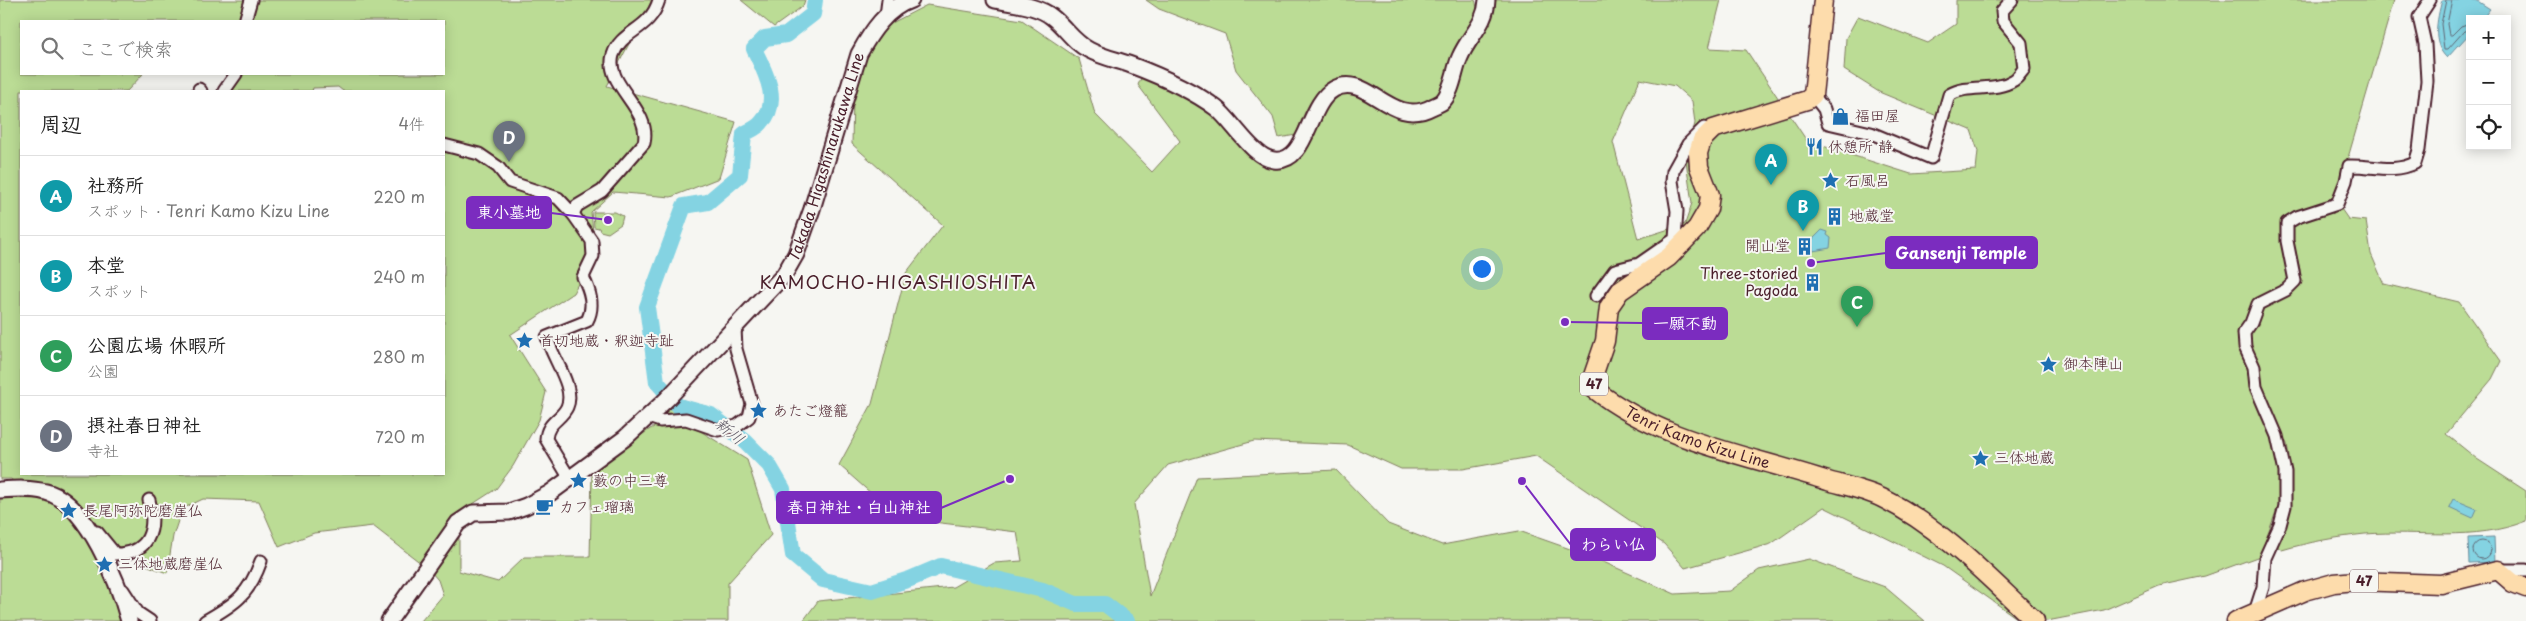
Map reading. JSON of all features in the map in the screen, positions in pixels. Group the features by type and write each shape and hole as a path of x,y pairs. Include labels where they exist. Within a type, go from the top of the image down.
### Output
{"main road":[{"name":"Takada Higashinarukawa Line","path":"389,621 447,536 466,516 474,513 519,510 550,493 625,438 671,394 784,275 796,254 812,209 859,54 869,35 886,16 897,6 911,0"},
{"path":"995,0 1041,10 1053,17 1089,50 1152,73 1202,98 1218,109 1259,152 1273,160 1284,159 1295,153 1316,107 1324,96 1334,89 1353,86 1390,107 1414,113 1426,110 1442,102 1451,85 1465,46 1482,23 1487,0"},
{"path":"1713,129 1807,100 1813,95 1824,0"},
{"name":"Tenri Kamo Kizu Line","path":"1713,129 1702,140 1698,153 1699,167 1710,195 1708,209 1697,228 1669,257 1620,290 1609,307 1606,341 1593,376 1594,389 1643,421 1678,436 1743,454 1881,498 1929,527 1983,572 2035,621"},
{"path":"0,490 18,489 47,492 65,501 99,546 116,580 129,621"},
{"path":"2498,570 2513,583 2526,588"},
{"name":"47","path":"2236,621 2305,591 2334,583 2356,581 2441,584 2498,570"}],"street":[{"path":"245,20 251,0"},
{"path":"573,214 578,206 602,191 644,143 644,126 634,105 615,77 612,66 613,55 620,42 652,18 659,0"},
{"path":"886,16 888,0"},
{"path":"1813,95 1824,109 1828,123 1871,133 1930,158 1949,95 1959,89 1991,88 2014,80 2024,69 2021,43 2012,35 2003,21 2002,11 2012,0"},
{"path":"2255,612 2263,587 2265,558 2280,525 2285,506 2285,472 2277,436 2256,387 2254,367 2245,347 2244,333 2251,324 2258,304 2286,290 2295,281 2287,241 2287,223 2297,217 2337,204 2346,181 2349,166 2364,166 2388,170 2405,168 2415,163 2419,150 2427,81 2425,44 2419,17 2430,0"},
{"path":"225,90 235,75"},
{"path":"1596,296 1615,270 1638,264 1675,239 1677,211 1672,181 1673,171 1688,144 1704,128 1713,129"},
{"path":"445,145 479,154 498,167 510,182 558,198 573,214 592,241 593,256 583,277 591,297 591,314 587,321 547,338 548,348 566,382 569,400 565,410 549,426 546,439 570,479"},
{"path":"648,417 660,421 686,419 718,430 737,426 749,417 752,410 736,349 735,328"},
{"path":"79,518 88,520 115,554 127,554 140,549 150,536 152,512 148,500"},
{"path":"205,621 237,602 254,581 262,561"},
{"path":"2498,570 2526,570"},
{"path":"116,580 138,613 150,621"}],"green space":[{"path":"0,0 247,0 241,20 20,20 20,75 142,75 128,90 20,90 20,475 445,475 445,90 342,90 338,87 313,88 312,90 229,90 238,75 445,75 445,20 249,20 255,0 652,0 607,86 736,122 719,178 671,197 613,192 591,212 595,252 573,293 510,335 546,392 539,420 513,466 496,489 459,513 422,564 373,526 314,533 279,547 259,501 203,499 182,509 173,536 167,573 146,565 127,549 107,550 76,507 17,484 11,479 0,479"},
{"path":"741,0 805,0 803,6 774,27"},
{"path":"1146,0 1475,0 1477,7 1472,25 1452,59 1442,89 1422,105 1404,104 1367,86 1348,80 1330,83 1312,99 1296,135 1279,138 1273,117 1236,70 1225,34 1159,9"},
{"path":"1493,0 1721,0 1709,48 1746,50 1807,141 1911,174 1976,170 1978,151 1971,130 1879,92 1844,70 1846,38 1858,16 1928,43 1956,24 1956,0 2394,0 2338,192 2324,202 2296,212 2283,221 2281,227 2282,238 2290,278 2246,325 2238,338 2258,407 2278,446 2280,465 2278,506 2260,556 2205,576 2159,586 2104,610 2047,621 2021,621 1943,566 1824,507 1771,544 1685,568 1664,544 1536,456 1463,469 1401,469 1348,445 1254,441 1168,465 1134,504 1150,596 1197,477 1336,470 1388,524 1442,545 1519,531 1590,556 1675,594 1730,591 1759,570 1809,559 1885,587 1925,621 803,621 818,601 953,587 994,563 1022,561 1017,532 899,518 839,465 872,404 906,273 943,225 852,144 853,95 865,56 884,27 927,5 1022,20 1079,59 1095,114 1152,172 1180,141 1138,85 1142,76 1198,103 1214,114 1272,167 1337,94 1352,92 1387,112 1402,118 1414,119 1429,116 1470,49 1488,26 1492,14","holes":["1640,79 1675,86 1692,101 1695,123 1686,161 1692,203 1685,224 1638,239 1613,142"]},
{"path":"2339,206 2348,219 2366,221 2371,254 2384,284 2459,302 2501,361 2492,379 2446,434 2477,459 2526,491 2526,521 2486,531 2466,533 2365,534 2323,540 2282,550 2274,544 2289,456 2287,444 2266,404 2258,369 2248,339 2263,307 2298,282 2300,270 2290,226"},
{"path":"593,212 615,212 623,216 621,224 608,233 600,231 599,228 594,227"},
{"path":"676,396 712,408 719,412 726,423 657,417"},
{"path":"663,423 689,424 747,460 771,535 728,583 728,621 421,621 443,595 438,580 431,572 459,533 459,571 498,582 524,557 590,557 592,471 650,429"},
{"path":"18,496 48,499 65,511 76,523 87,538 104,572 122,621 0,621 0,497"}],"water":[{"path":"2442,0 2476,0 2490,9 2485,15 2466,15 2466,37 2447,58 2442,52 2437,38 2437,23"},
{"path":"1822,230 1828,232 1827,235 1831,238 1830,248 1813,251 1812,240"},
{"path":"2453,499 2477,509 2473,518 2449,507"},
{"path":"2494,537 2495,562 2469,563 2468,538"}],"waterway":[{"name":"新川","path":"815,0 813,14 786,35 765,38 754,49 767,77 771,96 767,114 761,123 744,134 740,175 708,202 684,206 647,307 657,382 678,406 711,415 745,441 769,465 783,489 793,555 823,580 872,591 910,579 941,566 1043,590 1076,604 1105,604 1127,621"}],"place":[{"name":"福田屋","path":"1841,116"},
{"name":"休憩所 静","path":"1814,147"},
{"name":"摂社春日神社","path":"509,162"},
{"name":"石風呂","path":"1831,181"},
{"name":"社務所","path":"1771,185"},
{"name":"地蔵堂","path":"1835,216"},
{"name":"東小墓地","path":"608,220"},
{"name":"本堂","path":"1803,231"},
{"name":"開山堂","path":"1804,246"},
{"name":"Gansenji Temple","path":"1811,263"},
{"name":"Three-storied Pagoda","path":"1812,283"},
{"name":"一願不動","path":"1565,322"},
{"name":"公園広場 休暇所","path":"1857,327"},
{"name":"首切地蔵・釈迦寺趾","path":"525,341"},
{"name":"御本陣山","path":"2049,364"},
{"name":"あたご燈籠","path":"759,411"},
{"name":"三体地蔵","path":"1980,458"},
{"name":"春日神社・白山神社","path":"1010,479"},
{"name":"藪の中三尊","path":"579,481"},
{"name":"わらい仏","path":"1522,481"},
{"name":"カフェ瑠璃","path":"545,507"},
{"name":"長尾阿弥陀磨崖仏","path":"69,511"},
{"name":"三体地蔵磨崖仏","path":"104,564"}],"district":[{"name":"KAMOCHO-HIGASHIOSHITA","path":"898,283"}]}
